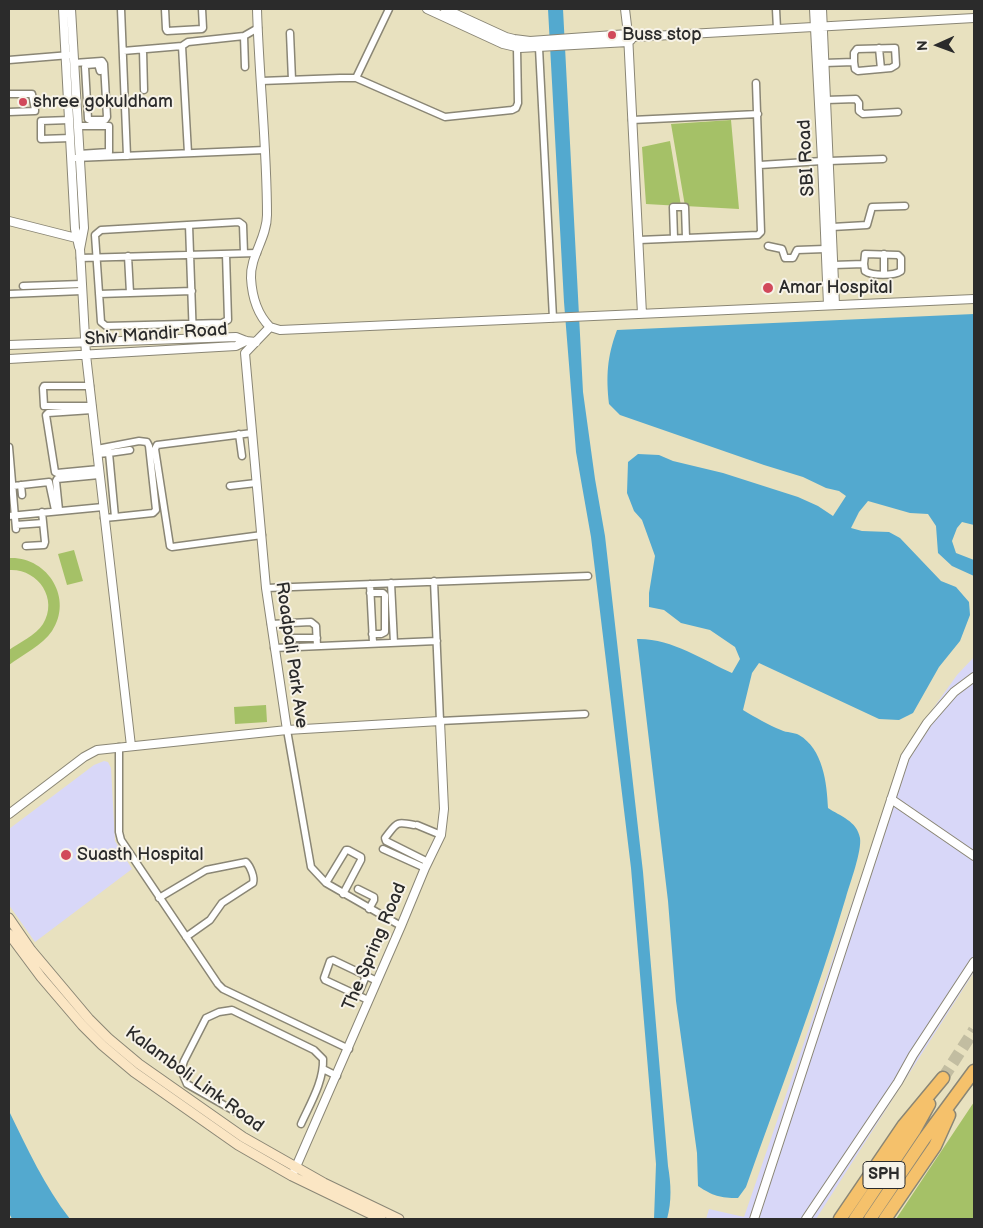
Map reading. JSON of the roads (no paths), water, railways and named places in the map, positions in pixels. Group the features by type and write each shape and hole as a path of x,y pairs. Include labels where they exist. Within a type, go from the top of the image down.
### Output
{"highway":[{"name":"SPH","path":"855,1219 919,1135 960,1090 974,1071"},
{"name":"SPH","path":"840,1219 904,1125 943,1078 919,1135 870,1219"},
{"path":"885,1219 934,1146 960,1090"}],"main road":[{"name":"Kalamboli Link Road","path":"9,918 37,957 89,1019 121,1050 219,1122 294,1172 381,1219"},
{"name":"Kalamboli Link Road","path":"9,934 41,977 82,1025 115,1057 214,1130 238,1145 294,1172 399,1219"}],"street":[{"path":"63,9 71,58 77,126 77,157 84,228 79,239 86,355 131,746"},
{"path":"71,9 70,120 71,138 77,157"},
{"path":"121,9 127,156"},
{"path":"165,9 167,31 202,29 202,9"},
{"path":"257,9 267,218 264,235 252,268 253,293 262,317 270,327 280,330 974,299"},
{"path":"356,78 389,9"},
{"path":"427,9 503,44 517,48 527,45 630,38 974,18"},
{"path":"445,9 527,45"},
{"path":"625,9 630,38 632,120 642,314"},
{"path":"776,9 777,29"},
{"name":"SBI Road","path":"814,9 819,27 824,63 826,100 825,249 831,305"},
{"name":"SBI Road","path":"822,9 819,27 825,161 832,227 831,305"},
{"path":"974,9 974,14"},
{"path":"123,51 182,46 188,42 244,36 258,28"},
{"path":"290,33 292,80"},
{"path":"244,36 245,67"},
{"path":"542,45 555,318"},
{"path":"182,46 188,153"},
{"path":"892,47 895,50 896,65 894,67 858,71 855,68 854,62 855,50 892,47"},
{"path":"261,82 356,78 445,116 512,110 516,108 518,103 517,48"},
{"path":"879,48 881,69"},
{"path":"143,50 144,90"},
{"path":"9,60 71,58 102,61 104,64 106,118 105,120 90,120 88,119 86,65 98,64 100,71"},
{"path":"824,63 854,62"},
{"path":"639,240 758,235 761,232 756,83"},
{"path":"9,94 33,94 35,110 9,112"},
{"path":"826,100 856,99 859,103 859,111 863,114 898,112"},
{"path":"632,120 758,114"},
{"path":"70,120 41,120 41,139 71,138"},
{"path":"77,126 109,126 109,152 77,157"},
{"path":"77,157 265,150"},
{"path":"760,166 883,159"},
{"path":"832,227 867,225 872,207 905,206"},
{"path":"674,238 673,207 685,207 686,238"},
{"path":"9,221 79,239"},
{"path":"226,254 228,320 222,323 106,326 101,322 95,234 101,230 239,222 243,225 244,253"},
{"path":"189,225 193,339"},
{"path":"674,229 686,229"},
{"path":"768,246 782,249 787,259 792,258 797,250 825,249"},
{"path":"80,258 257,253"},
{"path":"865,254 900,256 901,271 896,274 866,273 864,264 865,254"},
{"path":"884,254 884,274"},
{"path":"128,256 130,293"},
{"path":"833,265 864,264"},
{"path":"23,286 82,288"},
{"path":"9,294 82,288"},
{"path":"99,294 192,291"},
{"path":"246,341 256,342 270,327"},
{"name":"Shiv Mandir Road","path":"9,346 236,337 246,341"},
{"name":"Shiv Mandir Road","path":"9,359 236,346 246,341"},
{"name":"Roadpali Park Ave","path":"256,342 245,353 266,588 287,730 311,867 326,883 401,926"},
{"path":"90,386 44,386 44,406 92,408"},
{"path":"92,408 48,413 46,415 54,472 99,472"},
{"path":"252,432 157,445 155,449 170,546 262,535"},
{"path":"239,434 242,456"},
{"path":"97,452 139,441 147,442 150,446 156,507 153,512 104,518"},
{"path":"9,447 10,469 22,494"},
{"path":"108,450 130,450"},
{"path":"108,450 116,517"},
{"path":"57,510 56,481 58,478 99,472"},
{"path":"17,486 50,483 57,510"},
{"path":"230,486 256,483"},
{"path":"17,486 12,515 16,527 43,523"},
{"path":"12,515 103,507"},
{"path":"26,546 44,545 42,512"},
{"path":"266,588 588,576"},
{"path":"434,581 440,721"},
{"path":"391,583 394,643"},
{"path":"370,584 372,643"},
{"path":"370,594 383,593 385,595 385,632 372,634"},
{"path":"271,624 311,622 316,626 317,646"},
{"path":"286,623 289,638 317,638"},
{"path":"274,648 437,641"},
{"path":"754,1219 904,757 927,723 954,692 974,677"},
{"path":"9,814 84,757 97,750 287,730 585,714"},
{"name":"The Spring Road","path":"294,1172 337,1076 426,865 441,835 444,809 440,721"},
{"path":"119,747 119,832 121,840 218,984 223,989 348,1049"},
{"path":"891,799 974,856"},
{"path":"426,865 386,841 385,838 400,822 416,825 441,835"},
{"path":"382,849 426,865"},
{"path":"326,883 346,850 361,857 362,860 343,894"},
{"path":"160,898 206,870 246,862 249,865 254,880 253,883 222,904 210,920 186,937"},
{"path":"352,899 359,887 374,897 369,909"},
{"path":"368,1000 325,980 330,962 333,960 377,981"},
{"path":"806,1219 893,1090 913,1055 974,962"},
{"path":"358,995 366,976"},
{"path":"252,1121 187,1084 181,1070 206,1018 212,1014 232,1010 314,1050 323,1060 323,1069 301,1124"},
{"path":"323,1069 337,1076"},
{"path":"312,1100 324,1105"}],"water":[{"path":"548,9 563,9 583,392 605,536 643,872 670,1186 670,1206 667,1219 654,1219 656,1164 631,868 591,537 576,452 564,302"},
{"path":"974,314 974,525 962,522 957,528 952,541 956,553 974,560 974,576 952,566 938,553 936,526 928,514 910,513 868,501 859,512 851,528 862,531 889,532 900,538 941,581 956,587 969,602 970,615 960,641 939,667 913,713 899,720 879,719 759,663 752,673 743,710 776,728 799,735 814,749 825,778 828,808 852,823 858,832 860,844 835,934 746,1187 738,1198 717,1196 698,1186 697,1153 676,1001 668,901 637,639 662,642 674,646 732,673 740,659 735,647 710,630 681,623 664,610 649,607 649,593 655,556 642,520 634,511 627,493 628,462 638,454 659,455 673,461 723,473 798,497 818,506 833,516 846,496 839,491 826,488 803,477 620,415 609,404 608,367 611,349 617,330"},
{"path":"9,1111 44,1181 70,1219 12,1219 9,1213"}],"tunnel":[{"path":"943,1078 974,1030"}],"place":[{"name":"Buss stop","path":"612,35"},
{"name":"shree gokuldham","path":"23,102"},
{"name":"Amar Hospital","path":"768,288"},
{"name":"Suasth Hospital","path":"66,855"}]}
